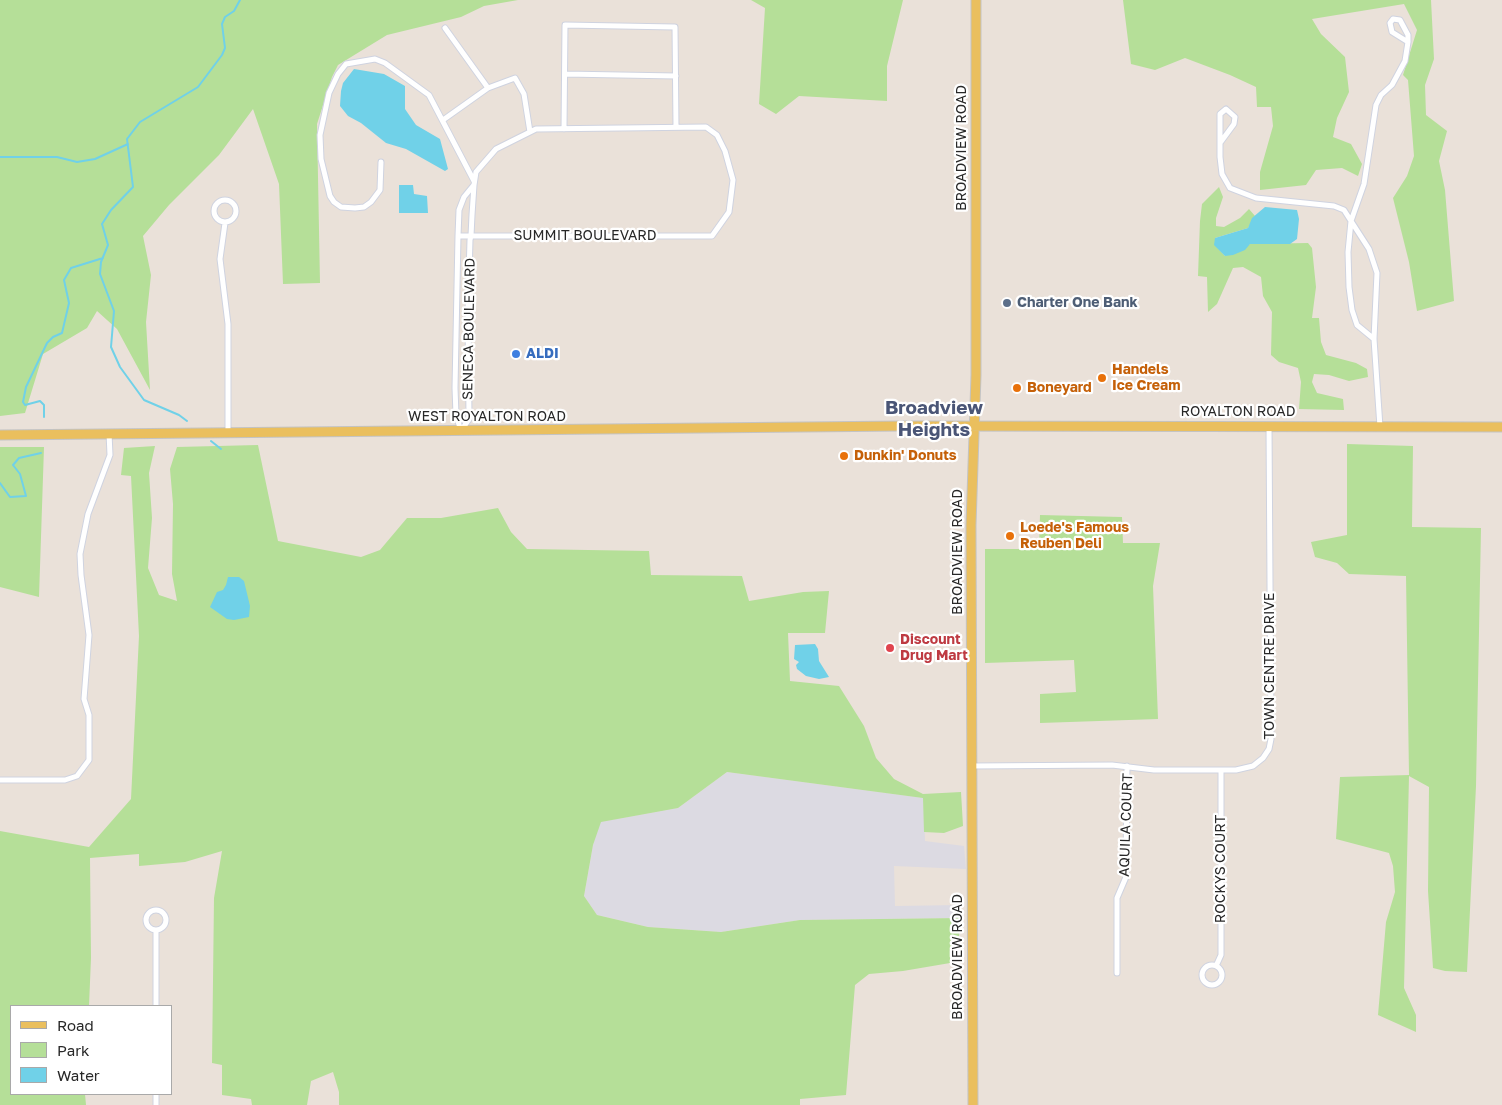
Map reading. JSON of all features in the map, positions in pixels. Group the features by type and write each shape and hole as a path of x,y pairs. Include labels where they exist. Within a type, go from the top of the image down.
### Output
{"main road":[{"name":"BROADVIEW ROAD","path":"973,1105 971,517 974,427 976,0"},
{"name":"ROYALTON ROAD","path":"974,427 1502,427"},
{"name":"WEST ROYALTON ROAD","path":"0,435 974,427"}],"street":[{"path":"1374,340 1357,326 1352,310 1348,261 1351,221 1364,184 1376,105 1381,95 1392,85 1405,61 1408,42 1406,27 1400,20 1393,19 1390,23 1392,32 1408,42"},
{"path":"564,128 565,24 675,27 676,127"},
{"path":"444,28 488,88"},
{"path":"380,162 380,190 371,202 364,207 355,208 342,207 334,202 330,196 321,159 320,135 328,93 338,74 346,64 375,59 385,63 429,95 444,120 474,184"},
{"path":"565,74 676,76"},
{"path":"444,120 488,88 514,78 524,94 530,132"},
{"path":"1220,143 1234,124 1235,117 1226,108 1220,114 1220,143 1222,174 1230,188 1256,198 1334,206 1344,210 1369,249 1377,272 1374,340 1380,427"},
{"name":"SENECA BOULEVARD","path":"461,430 469,419 468,310 474,184 476,172 496,149 536,129 706,127 717,135 725,151 733,180 729,212 712,236"},
{"name":"SENECA BOULEVARD","path":"461,430 456,415 455,388 459,210 464,197 474,184"},
{"path":"228,200 234,204 236,211 234,218 225,223 218,220 214,210 220,201 228,200"},
{"path":"225,223 220,260 229,328 228,432"},
{"name":"SUMMIT BOULEVARD","path":"458,236 712,236"},
{"name":"TOWN CENTRE DRIVE","path":"972,766 1127,766 1154,770 1242,770 1255,765 1266,756 1271,743 1269,426"},
{"path":"0,780 66,780 76,776 89,760 88,715 84,700 89,635 80,554 88,514 110,455 109,433"},
{"name":"AQUILA COURT","path":"1117,973 1117,898 1126,877 1127,766"},
{"name":"ROCKYS COURT","path":"1216,966 1221,954 1221,770"},
{"path":"156,930 156,1005"},
{"name":"ROCKYS COURT","path":"1210,965 1216,966 1221,971 1220,981 1212,985 1206,983 1202,978 1204,968 1210,965"}],"shaded area":[{"path":"727,772 924,798 925,841 964,846 966,869 894,866 895,906 961,905 961,918 800,920 721,932 648,927 597,915 584,896 593,845 600,822 678,808"}],"green space":[{"path":"0,0 518,0 484,6 461,17 387,35 338,65 332,77 317,124 320,283 283,284 279,184 253,109 219,155 169,205 143,236 151,275 146,322 150,390 117,329 97,311 87,328 43,354 25,413 0,416"},
{"path":"751,0 903,0 887,66 887,101 799,96 776,114 759,104 765,8"},
{"path":"1123,0 1431,0 1434,59 1425,85 1426,115 1447,131 1439,161 1445,190 1454,301 1417,311 1409,262 1393,198 1407,176 1414,156 1408,80 1403,75 1417,30 1404,4 1312,19 1321,34 1345,57 1349,92 1337,118 1333,137 1351,144 1362,164 1358,176 1342,168 1316,170 1306,185 1260,190 1260,172 1273,126 1271,107 1257,107 1256,87 1185,58 1155,70 1131,64"},
{"path":"1219,187 1223,197 1216,218 1216,226 1224,227 1240,218 1249,209 1255,216 1248,228 1215,238 1215,245 1225,256 1250,244 1308,243 1312,248 1316,287 1312,318 1319,318 1321,342 1326,355 1356,363 1367,369 1368,377 1349,381 1329,375 1314,374 1312,382 1317,393 1343,399 1344,410 1299,409 1301,382 1298,368 1279,362 1271,355 1272,312 1263,296 1261,277 1243,267 1233,268 1217,304 1208,312 1207,277 1198,276 1200,221 1202,204"},
{"path":"1347,444 1413,446 1412,527 1481,528 1476,786 1467,972 1445,971 1433,968 1428,891 1429,787 1409,776 1404,988 1416,1015 1416,1032 1378,1015 1386,922 1395,892 1393,866 1389,853 1336,839 1340,777 1409,775 1406,576 1349,574 1337,563 1315,557 1311,542 1347,535"},
{"path":"258,445 278,541 361,557 380,550 407,518 441,518 498,508 511,532 527,549 649,551 651,575 742,576 749,601 803,592 829,591 825,633 788,633 790,681 839,686 864,726 876,758 894,779 923,794 961,792 963,826 944,833 924,832 923,798 727,772 678,808 601,822 593,845 584,896 597,915 648,927 721,932 800,920 961,918 956,962 903,971 869,974 855,985 846,1095 800,1099 800,1105 339,1105 339,1092 333,1072 311,1081 307,1105 252,1105 251,1099 222,1095 222,1065 212,1063 214,898 222,851 185,862 139,866 139,854 90,858 91,958 89,1005 10,1005 10,1095 85,1095 86,1105 0,1105 0,831 89,847 131,799 139,636 131,476 121,475 124,448 155,446 149,473 152,518 148,568 159,595 177,601 172,574 173,504 170,469 177,447"},
{"path":"0,447 44,447 39,597 0,587"},
{"path":"1040,515 1122,517 1123,543 1160,543 1153,586 1158,719 1040,723 1040,694 1076,692 1074,660 985,663 985,549 1039,549"}],"water":[{"path":"354,69 384,74 405,86 405,109 416,125 440,139 448,169 445,171 406,149 386,143 361,123 348,116 340,106 341,91 343,83"},
{"path":"399,185 413,185 414,194 427,196 428,213 399,213"},
{"path":"1265,207 1297,210 1299,219 1297,239 1290,244 1250,244 1245,250 1225,256 1214,245 1215,238 1248,228 1252,218"},
{"path":"228,577 239,577 244,581 250,606 249,617 234,620 227,619 210,607 217,592 223,590 226,585"},
{"path":"815,644 818,649 819,661 829,677 819,679 806,676 797,669 796,665 799,662 794,659 795,645"}],"waterway":[{"path":"187,421 179,415 144,400 120,367 111,347 114,311 100,274 101,262 108,245 102,224 111,210 133,187 127,139 140,122 198,87 222,55 225,48 222,24 225,17 234,11 240,0"},
{"path":"0,157 57,157 77,162 95,159 128,144"},
{"path":"44,417 44,405 40,401 25,405 23,402 26,387 47,343 53,337 62,333 69,303 64,280 71,268 103,258"},
{"path":"211,441 221,449"},
{"path":"0,483 10,497 26,496 20,474 13,465 19,458 41,453"}],"place":[{"name":"Charter One Bank","path":"1007,303"},
{"name":"ALDI","path":"516,354"},
{"name":"Handels Ice Cream","path":"1102,378"},
{"name":"Boneyard","path":"1017,388"},
{"name":"Dunkin' Donuts","path":"844,456"},
{"name":"Loede's Famous Reuben Deli","path":"1010,536"},
{"name":"Discount Drug Mart","path":"890,648"}],"district":[{"name":"Broadview Heights","path":"934,419"}]}
